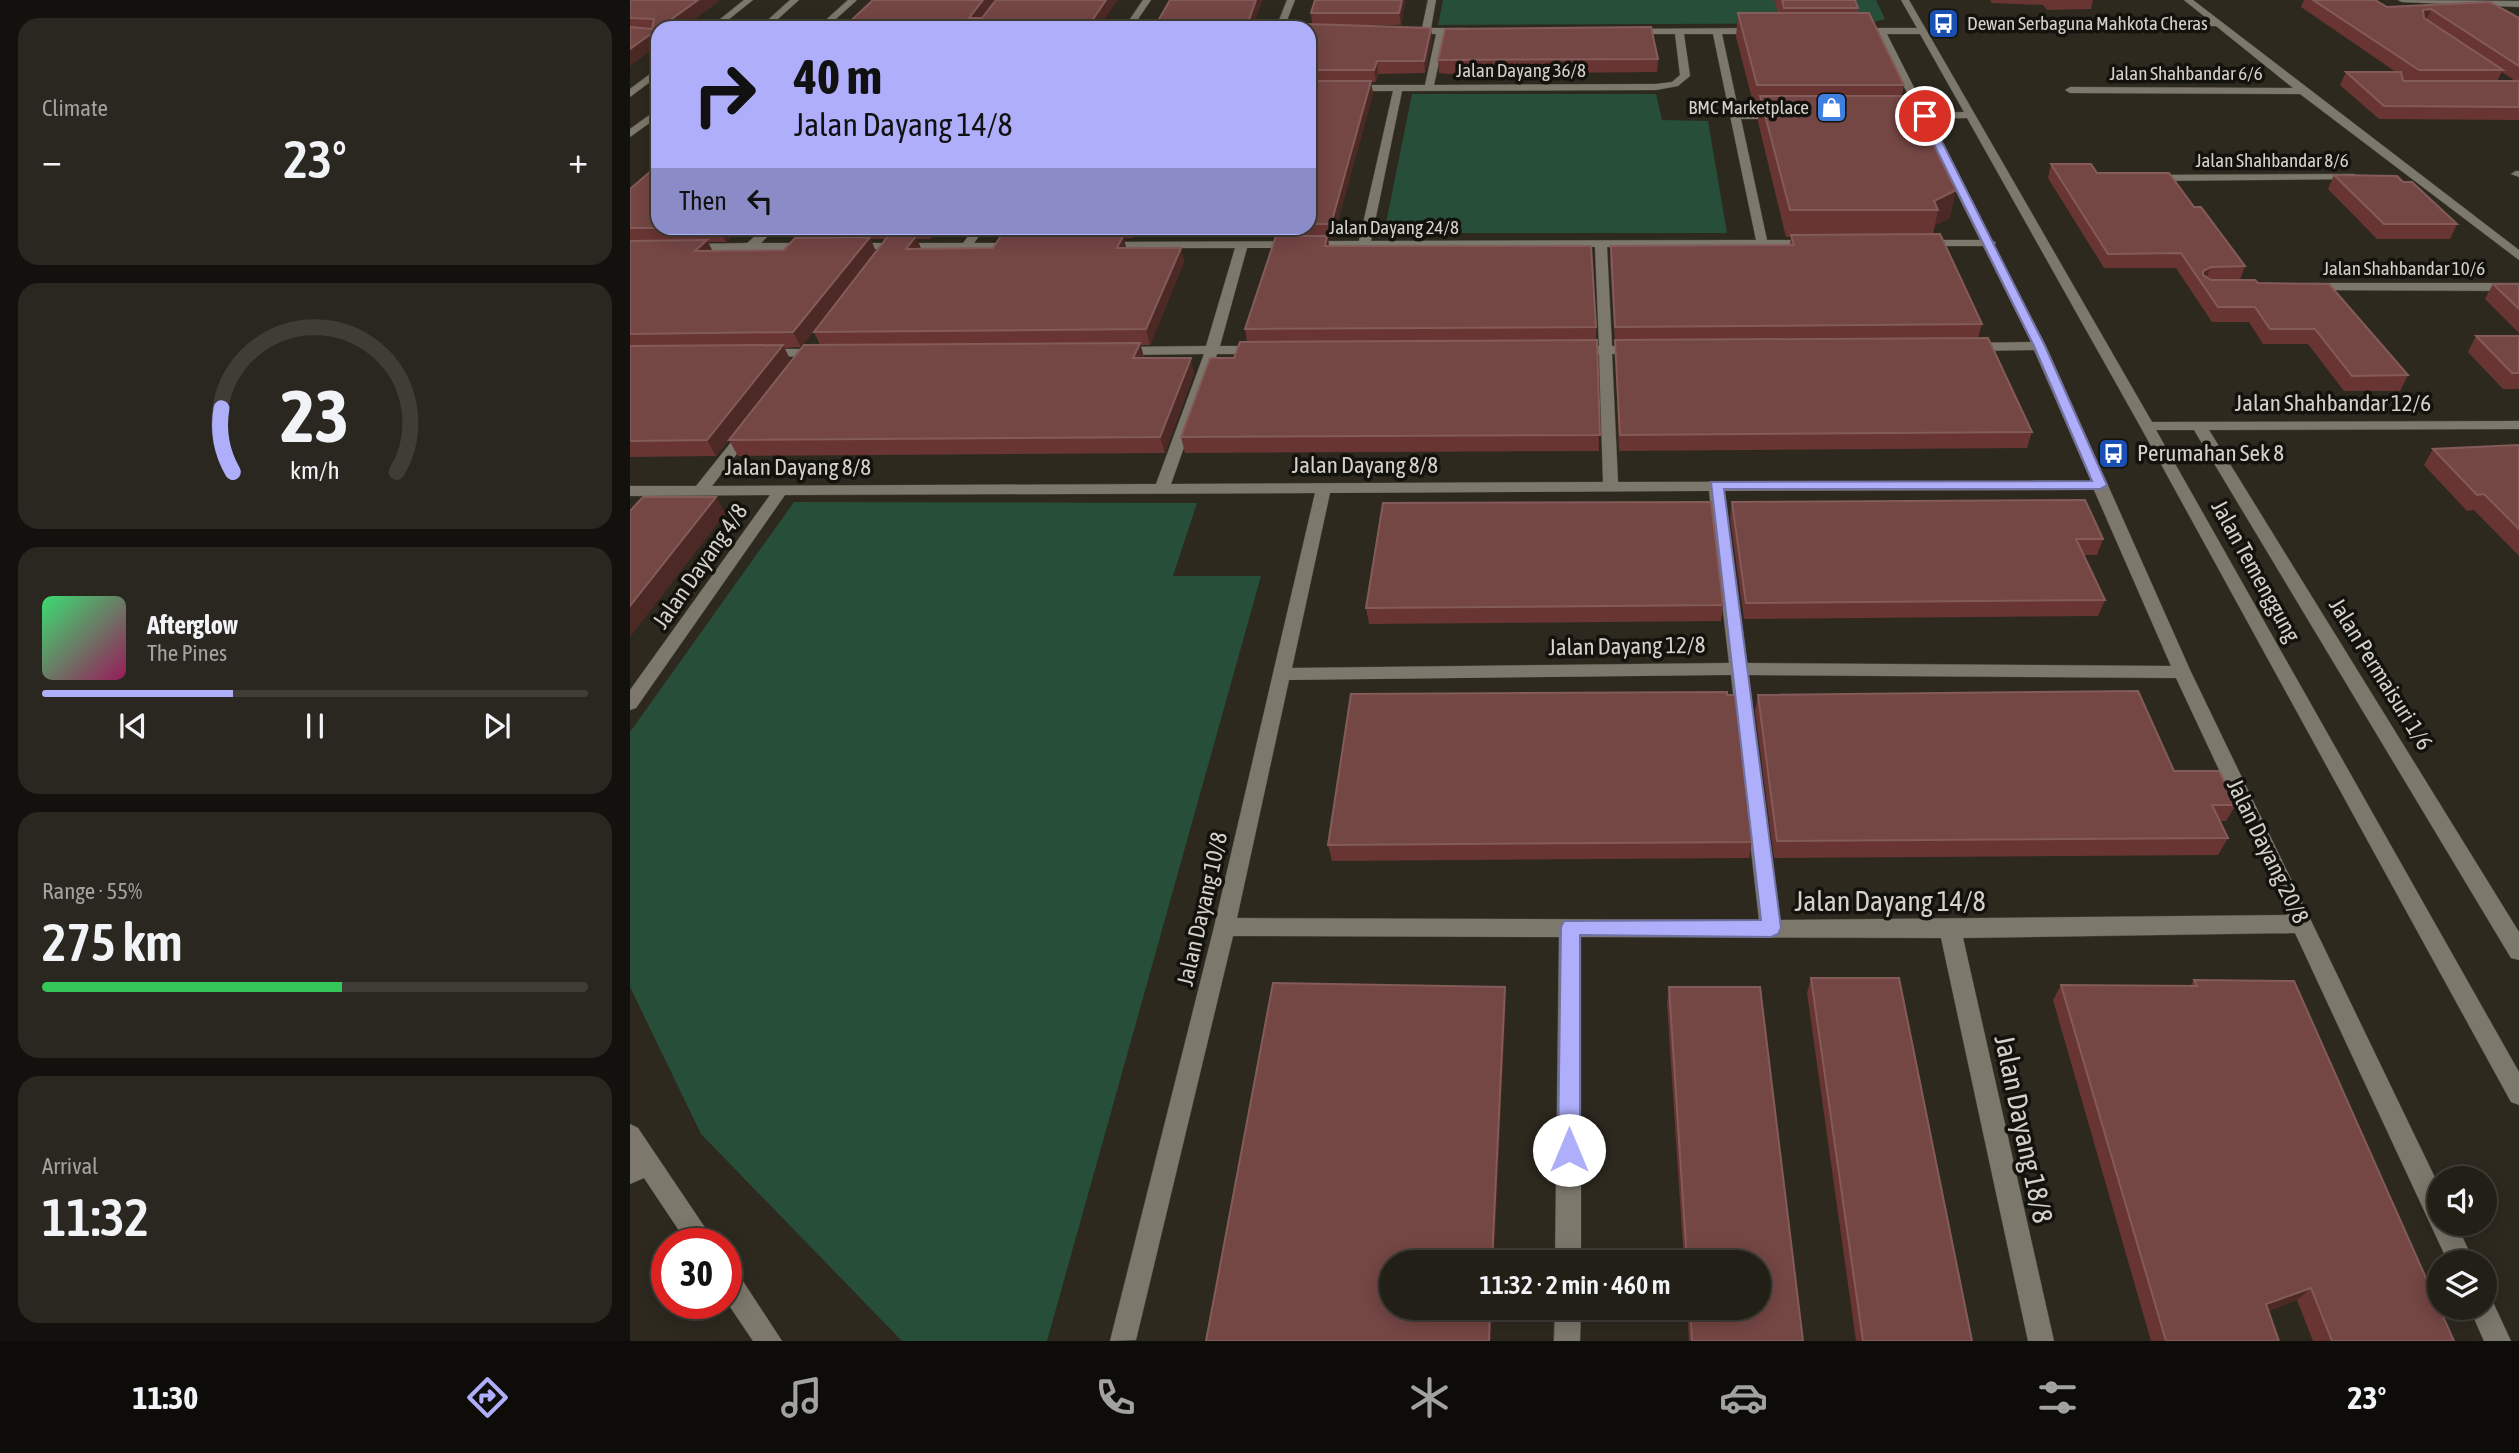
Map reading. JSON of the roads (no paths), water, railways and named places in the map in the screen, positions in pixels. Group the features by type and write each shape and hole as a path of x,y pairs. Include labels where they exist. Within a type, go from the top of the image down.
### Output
{"street":[{"path":"722,21 750,0"},
{"path":"771,21 795,0"},
{"path":"829,21 853,0"},
{"path":"1133,21 1147,0"},
{"path":"1283,21 1291,0"},
{"path":"1426,31 1432,0"},
{"name":"Jalan Temenggung","path":"1905,0 2147,426 2519,1094"},
{"path":"2188,0 2215,24 2519,256"},
{"path":"2402,0 2519,4"},
{"path":"2013,25 2215,24"},
{"path":"1400,31 1481,31"},
{"path":"1429,88 1441,31"},
{"path":"1717,31 1762,243"},
{"path":"1613,32 1772,31"},
{"path":"1868,31 1922,31"},
{"name":"Jalan Dayang 20/8","path":"1881,31 1990,243 2039,346 2182,672 2427,1188"},
{"name":"Jalan Dayang 36/8","path":"1316,88 1656,87 1675,84 1685,76 1679,32"},
{"path":"630,94 651,78"},
{"path":"1364,244 1398,88"},
{"name":"Jalan Shahbandar 6/6","path":"2070,90 2302,91"},
{"path":"1736,116 1790,116"},
{"path":"1898,116 1969,116"},
{"path":"630,134 651,118"},
{"name":"Jalan Shahbandar 8/6","path":"2144,178 2360,177"},
{"path":"2387,177 2414,177"},
{"path":"751,246 763,235"},
{"path":"965,246 974,235"},
{"name":"Jalan Dayang 24/8","path":"1090,246 1829,243"},
{"path":"1910,243 1990,243"},
{"path":"1601,244 1611,486"},
{"path":"1162,489 1212,350 1242,245"},
{"path":"670,248 821,246"},
{"path":"834,246 886,251 965,246 1035,246"},
{"name":"Jalan Shahbandar 10/6","path":"2300,288 2519,287"},
{"path":"1959,347 2039,346"},
{"path":"1100,351 1280,350"},
{"path":"1565,350 1647,350"},
{"path":"754,353 836,352"},
{"path":"701,490 759,416"},
{"name":"Jalan Shahbandar 12/6","path":"2147,426 2519,425"},
{"name":"Jalan Permaisuri 1/6","path":"2199,426 2519,951"},
{"path":"1716,485 1771,928"},
{"name":"Jalan Dayang 8/8","path":"630,491 2100,485"},
{"name":"Jalan Dayang 10/8","path":"1124,1340 1225,927 1324,488"},
{"name":"Jalan Dayang 4/8","path":"630,703 782,489"},
{"name":"Jalan Dayang 12/8","path":"1282,674 1740,669 2182,672"},
{"name":"Jalan Dayang 14/8","path":"1225,927 1950,929 2303,924"},
{"path":"1568,1250 1570,927"},
{"name":"Jalan Dayang 18/8","path":"1950,929 2041,1341"},
{"path":"630,1136 639,1167 690,1228"},
{"path":"742,1301 769,1341"},
{"path":"1567,1341 1568,1320"},
{"path":"2488,1320 2498,1341"}],"place":[{"name":"Dewan Serbaguna Mahkota Cheras","path":"1944,23"},
{"name":"BMC Marketplace","path":"1832,107"},
{"name":"Perumahan Sek 8","path":"2114,453"}]}
